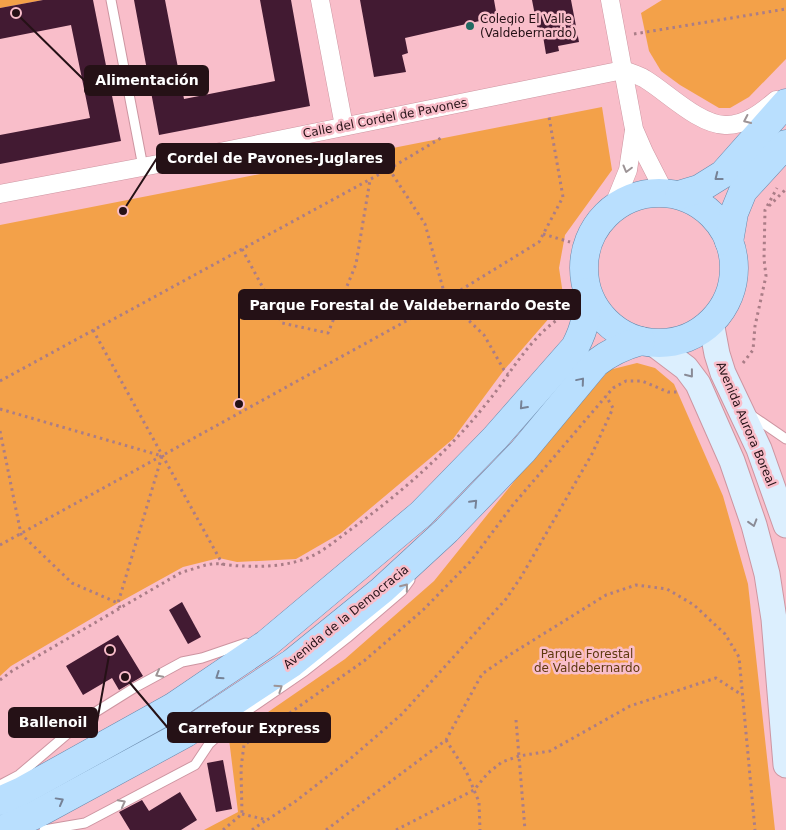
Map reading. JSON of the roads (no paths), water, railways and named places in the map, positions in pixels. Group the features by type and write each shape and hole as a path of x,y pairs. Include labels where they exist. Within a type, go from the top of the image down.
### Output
{"main road":[{"path":"0,801 22,792 173,707 266,644 421,514 494,438 576,347 587,316 587,292 583,269 586,246 596,226 613,207 637,196 651,193 672,194 699,189 723,174 786,103"},
{"path":"729,242 734,213 743,191 786,144"},
{"path":"647,342 664,343 686,338 711,322 724,305 732,284 734,263 725,232 710,213 691,200 672,194"},
{"path":"587,292 599,314 618,331 647,342 681,364 698,384 732,461 754,525 767,574 774,619 786,765"},
{"name":"Avenida Aurora Boreal","path":"711,322 720,364 759,449 786,525"},
{"name":"Avenida de la Democracia","path":"1,830 35,815 186,733 284,668 382,590 448,530 523,451 596,363 623,346 647,342"}],"street":[{"path":"320,0 344,126"},
{"path":"610,0 634,129 644,152 672,194"},
{"name":"Calle del Cordel de Pavones","path":"0,194 624,70"},
{"path":"624,70 644,78 700,117 724,125 742,122 754,116 786,91"},
{"path":"613,207 628,170 634,129"}],"lane":[{"path":"111,0 143,167"},
{"path":"739,407 786,439"},
{"path":"286,615 354,560 421,514"},
{"path":"44,830 85,823 195,765 209,744 238,717 305,671 402,592 448,530"},
{"path":"0,785 19,775 86,718 134,688 182,662 242,646 257,636"}],"place":[{"name":"Alimentación","path":"16,13"},
{"name":"Colegio El Valle (Valdebernardo)","path":"470,26"},
{"name":"Cordel de Pavones-Juglares","path":"123,211"},
{"name":"Parque Forestal de Valdebernardo Oeste","path":"239,404"},
{"name":"Ballenoil","path":"110,650"},
{"name":"Carrefour Express","path":"125,677"}],"park label":[{"name":"Parque Forestal de Valdebernardo","path":"587,661"}]}
